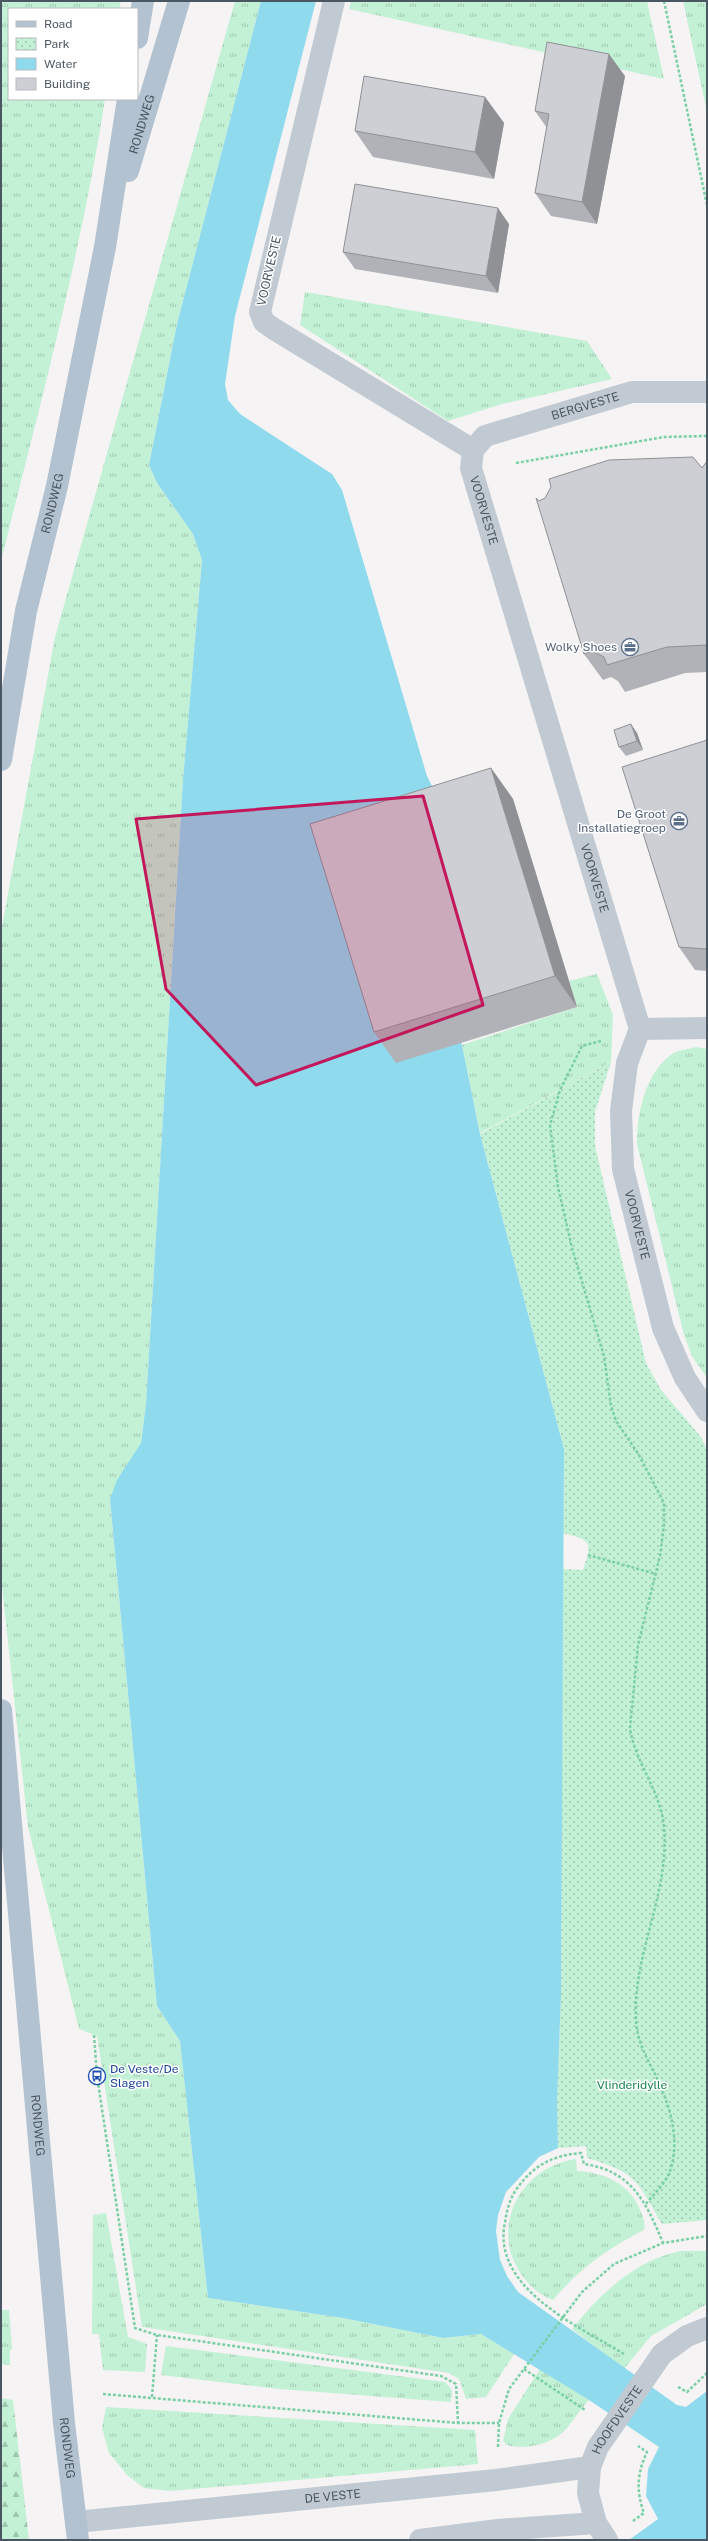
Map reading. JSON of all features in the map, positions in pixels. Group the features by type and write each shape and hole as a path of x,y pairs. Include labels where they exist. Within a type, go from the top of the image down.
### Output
{"main road":[{"path":"138,32 143,1"},
{"name":"RONDWEG","path":"105,247 179,1"},
{"name":"RONDWEG","path":"1,760 26,611 56,486 105,247 128,100"},
{"name":"RONDWEG","path":"1,1710 64,2423 77,2531"}],"street":[{"name":"VOORVESTE","path":"334,1 260,312 264,322 274,329 472,459 640,1029 627,1063 621,1111 623,1169 663,1328 685,1378 707,1411"},
{"name":"BERGVESTE","path":"472,459 485,436 632,392 707,392"},
{"path":"640,1029 707,1028"},
{"name":"HOOFDVESTE","path":"602,2531 588,2493 590,2467 598,2447 610,2427 662,2354 687,2336 707,2328"},
{"name":"DE VESTE","path":"77,2531 496,2480 590,2467"},
{"path":"420,2540 498,2530 602,2531"}],"path":[{"path":"664,1 707,205"},
{"path":"472,459 664,437 707,436"},
{"path":"640,1029 582,1046 560,1090 550,1125 558,1187 572,1248 604,1356 611,1406 616,1421 639,1454 664,1502 664,1525 656,1574 638,1645 630,1728 632,1741 640,1761 660,1801 664,1826 666,1862 642,1961 636,2020 639,2039 664,2094 672,2121 674,2145 670,2171 645,2205"},
{"path":"588,1555 656,1574"},
{"path":"94,2036 98,2084 135,2328 157,2335 441,2376 456,2384 458,2423"},
{"path":"562,2316 526,2289 508,2260 503,2231 509,2203 522,2181 546,2161 568,2154 581,2153 584,2164 603,2167 628,2182 645,2205 663,2243"},
{"path":"103,2394 458,2423 498,2423 509,2389 562,2316 582,2292 614,2264 663,2243 707,2236"},
{"path":"152,2397 157,2335"}],"highlighted area":[{"path":"423,796 483,1005 256,1085 166,989 136,819"}],"green space":[{"path":"1,1 121,1 119,8 8,8 8,100 105,100 72,273 1,561"},
{"path":"235,1 261,1 177,324 149,465 157,483 193,534 202,560 183,780 146,1404 141,1443 110,1499 157,2006 180,2041 208,2298 343,2318 443,2338 481,2334 514,2354 486,2397 466,2399 459,2379 449,2373 142,2327 97,2036 79,2029 28,1827 1,1577 1,932 55,637"},
{"path":"351,1 647,1 664,79 349,9"},
{"path":"683,1 707,1 707,112"},
{"path":"305,292 587,341 612,379 502,404 448,421 300,325"},
{"path":"597,974 613,1015 611,1062 480,1133 462,1045 577,1007 569,981"},
{"path":"696,1047 707,1049 707,1378 692,1356 684,1335 637,1144 637,1132 644,1094 655,1072 672,1054"},
{"name":"Vlinderidylle","path":"611,1062 595,1112 595,1146 646,1363 661,1390 701,1437 707,1450 707,2220 662,2224 647,2197 634,2180 626,2174 604,2163 587,2158 586,2146 558,2148 557,2102 561,1996 563,1569 583,1570 588,1553 588,1547 584,1540 563,1533 564,1449 480,1134"},
{"path":"576,2159 577,2171 606,2177 615,2181 631,2194 641,2212 645,2227 644,2230 618,2244 595,2260 573,2279 553,2300 534,2288 519,2271 511,2253 508,2234 510,2216 517,2200 527,2185 541,2173 557,2164"},
{"path":"106,2213 128,2337 147,2344 145,2372 103,2370 99,2334 92,2334 93,2215"},
{"path":"681,2251 707,2251 707,2304 651,2336 624,2369 572,2329 594,2303 620,2280 648,2262"},
{"path":"1,2310 9,2310 12,2348 10,2351 10,2365 1,2364"},
{"path":"166,2346 445,2382 452,2390 451,2402 279,2389 161,2375"},
{"path":"540,2369 589,2400 564,2431 555,2438 535,2446 521,2447 507,2445 503,2441 508,2419"},
{"path":"1,2398 13,2400 29,2540 1,2540"},
{"path":"106,2407 475,2430 478,2464 170,2491 144,2488 127,2475 109,2453 102,2428"}],"water":[{"path":"261,1 316,1 235,316 225,384 228,400 240,414 332,474 342,490 427,776 441,804 447,993 462,1045 480,1134 564,1449 561,1996 557,2102 558,2148 539,2157 506,2192 498,2215 496,2231 500,2260 507,2276 518,2292 677,2405 686,2407 707,2391 707,2540 629,2540 658,2519 646,2496 648,2469 659,2447 589,2400 481,2334 443,2338 343,2318 208,2298 180,2041 157,2006 110,1499 117,1480 141,1443 146,1404 183,780 202,560 193,534 157,483 149,465 177,324"}],"building":[{"path":"547,42 609,54 582,202 535,193 549,114 535,111"},
{"path":"364,76 485,97 475,152 355,131"},
{"path":"355,184 498,208 486,276 343,252"},
{"path":"693,457 702,468 707,461 707,645 667,647 607,665 604,657 592,651 584,654 536,498 539,501 545,498 551,487 549,479 609,460"},
{"path":"631,724 637,741 619,747 614,730"},
{"path":"707,740 707,949 679,947 622,767"},
{"path":"491,768 555,976 374,1032 310,824"}],"place":[{"name":"Wolky Shoes","path":"630,647"},
{"name":"De Groot Installatiegroep","path":"679,821"},
{"name":"De Veste/De Slagen","path":"97,2076"}]}
